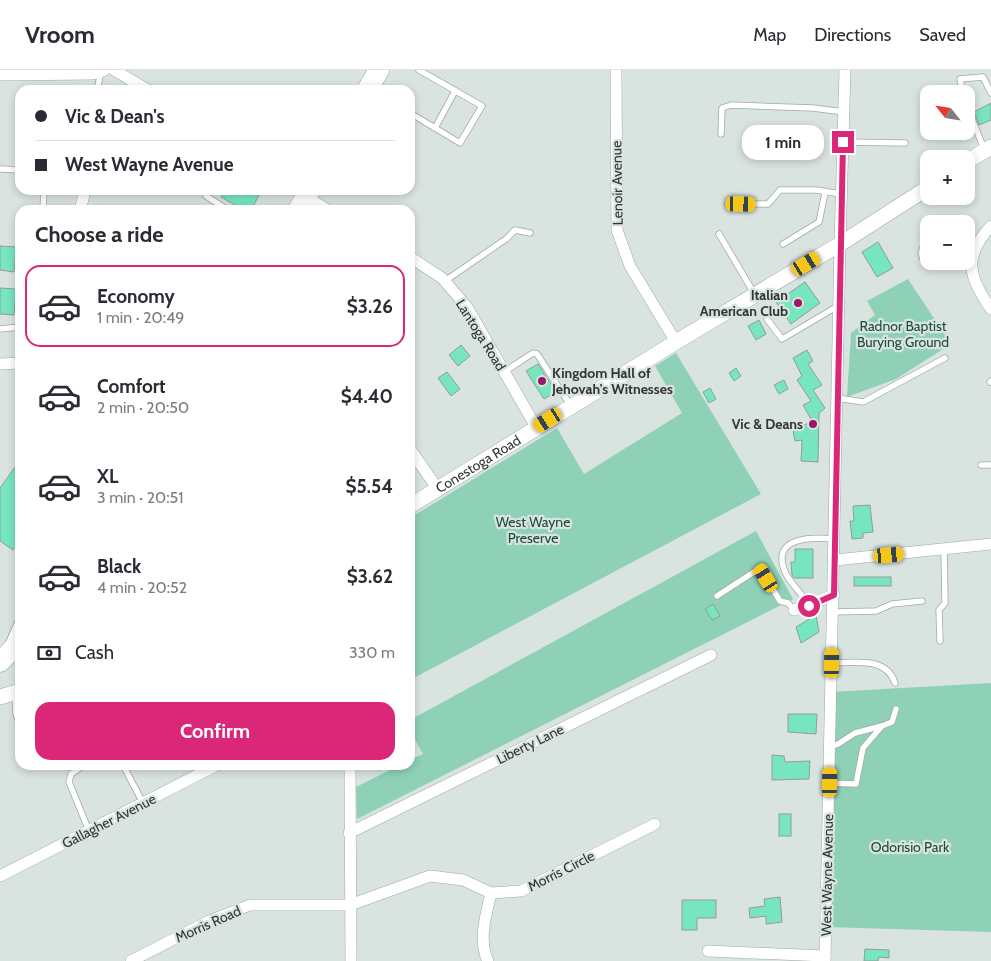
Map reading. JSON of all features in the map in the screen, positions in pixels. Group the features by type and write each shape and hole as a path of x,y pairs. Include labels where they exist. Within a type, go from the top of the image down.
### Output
{"highway":[{"path":"372,85 379,70"},
{"path":"1,661 15,647"}],"main road":[{"path":"975,158 989,153"},
{"name":"Conestoga Road","path":"415,503 536,427 840,244 920,193"}],"street":[{"path":"114,70 140,85"},
{"name":"Lenoir Avenue","path":"616,70 617,230 630,266 676,342"},
{"name":"West Wayne Avenue","path":"825,958 841,194 846,70"},
{"path":"0,75 103,71"},
{"path":"81,205 84,195"},
{"path":"304,199 317,205"},
{"path":"975,245 991,226"},
{"name":"Lantoga Road","path":"415,260 445,281 467,307 536,427"},
{"path":"971,270 991,309"},
{"path":"0,364 15,363"},
{"path":"415,456 436,488"},
{"path":"834,560 991,544"},
{"path":"794,610 809,606 834,595"},
{"name":"Liberty Lane","path":"349,833 712,655"},
{"name":"Gallagher Avenue","path":"0,876 207,770"},
{"path":"350,770 351,961"},
{"name":"Morris Circle","path":"350,905 430,876 463,880 491,893 521,891 655,824"},
{"path":"488,961 484,953 484,924 491,893"},
{"name":"Morris Road","path":"131,961 209,921 250,905 350,905"},
{"path":"708,951 825,958"}],"lane":[{"path":"415,116 460,143 482,106 419,70"},
{"path":"99,85 103,71"},
{"path":"961,85 960,79 983,77 991,93"},
{"path":"435,128 455,91"},
{"path":"721,134 722,108 731,105 813,108 844,112"},
{"path":"975,123 989,153"},
{"path":"843,142 905,143"},
{"path":"0,169 15,170"},
{"path":"728,204 768,204 780,190 816,190 841,194"},
{"path":"784,244 819,222 825,192"},
{"path":"207,195 220,205"},
{"path":"445,281 506,239 515,230 530,233"},
{"path":"719,234 755,295"},
{"path":"767,319 782,338 839,305"},
{"path":"0,329 15,328"},
{"path":"504,372 534,353 537,354 571,406"},
{"path":"837,398 863,402 945,358"},
{"path":"981,464 991,465"},
{"path":"809,606 802,593 786,574 784,554 790,544 804,538 835,539"},
{"path":"940,642 939,610 945,603 944,549"},
{"path":"717,596 760,568 780,601 788,603 794,610"},
{"path":"833,612 876,611 892,604 922,601"},
{"path":"1,661 15,628"},
{"path":"832,663 881,665 890,671 895,683"},
{"path":"830,747 855,733 892,722 896,709"},
{"path":"830,782 856,784 863,748 882,726"},
{"path":"77,770 71,774 69,782 89,831"},
{"path":"126,770 143,803"}],"green space":[{"name":"Radnor Baptist Burying Ground","path":"908,279 951,344 896,379 847,397 851,333 875,315 867,301"},
{"name":"West Wayne Preserve","path":"676,353 761,494 415,677 415,515 557,428 584,474 682,413 655,366"},
{"path":"756,531 793,599 357,819 356,787 390,770 415,770 415,758 423,754 415,740 415,717"},
{"name":"Odorisio Park","path":"991,683 991,932 826,927 831,692"}],"building":[{"path":"991,103 991,120 979,125 975,111"},
{"path":"222,195 259,195 254,205 235,205 221,197"},
{"path":"878,242 893,268 877,277 862,252"},
{"path":"0,246 15,247 14,272 0,270"},
{"name":"Italian American Club","path":"805,282 820,303 791,324 776,302"},
{"path":"0,288 15,289 14,315 0,314"},
{"path":"759,320 766,334 756,340 748,326"},
{"path":"461,345 470,356 458,366 449,355"},
{"path":"807,350 813,361 808,364 822,385 813,390 825,408 819,413 818,462 801,461 802,440 795,441 793,431 812,421 803,405 811,401 797,380 802,376 793,358"},
{"name":"Kingdom Hall of Jehovah's Witnesses","path":"538,364 556,392 544,399 526,371"},
{"path":"736,368 741,376 734,381 729,373"},
{"path":"447,372 460,389 451,396 438,378"},
{"path":"784,380 788,389 779,394 774,385"},
{"path":"710,388 716,399 709,403 703,392"},
{"path":"15,467 15,547 13,550 0,541 0,488"},
{"path":"870,505 873,532 863,533 863,538 852,539 850,521 854,521 853,506"},
{"path":"795,549 813,549 813,578 794,578 792,575 791,562 795,562"},
{"path":"854,577 891,577 891,586 854,586"},
{"path":"713,604 720,616 712,620 705,609"},
{"path":"816,615 819,632 801,643 796,627"},
{"path":"788,714 817,714 816,734 788,732"},
{"path":"772,755 784,756 785,762 810,761 809,779 772,780"},
{"path":"779,814 791,814 791,836 779,836"},
{"path":"780,897 782,922 766,924 766,916 750,918 749,908 765,906 764,899"},
{"path":"682,900 716,900 716,918 697,918 697,930 682,930"},
{"path":"865,949 889,950 889,958 879,957 878,961 864,961"}],"place":[{"name":"Italian American Club","path":"798,303"},
{"name":"Kingdom Hall of Jehovah's Witnesses","path":"542,381"},
{"name":"Vic & Deans","path":"813,424"}],"route":[{"path":"809,606 834,595 843,142"}]}
